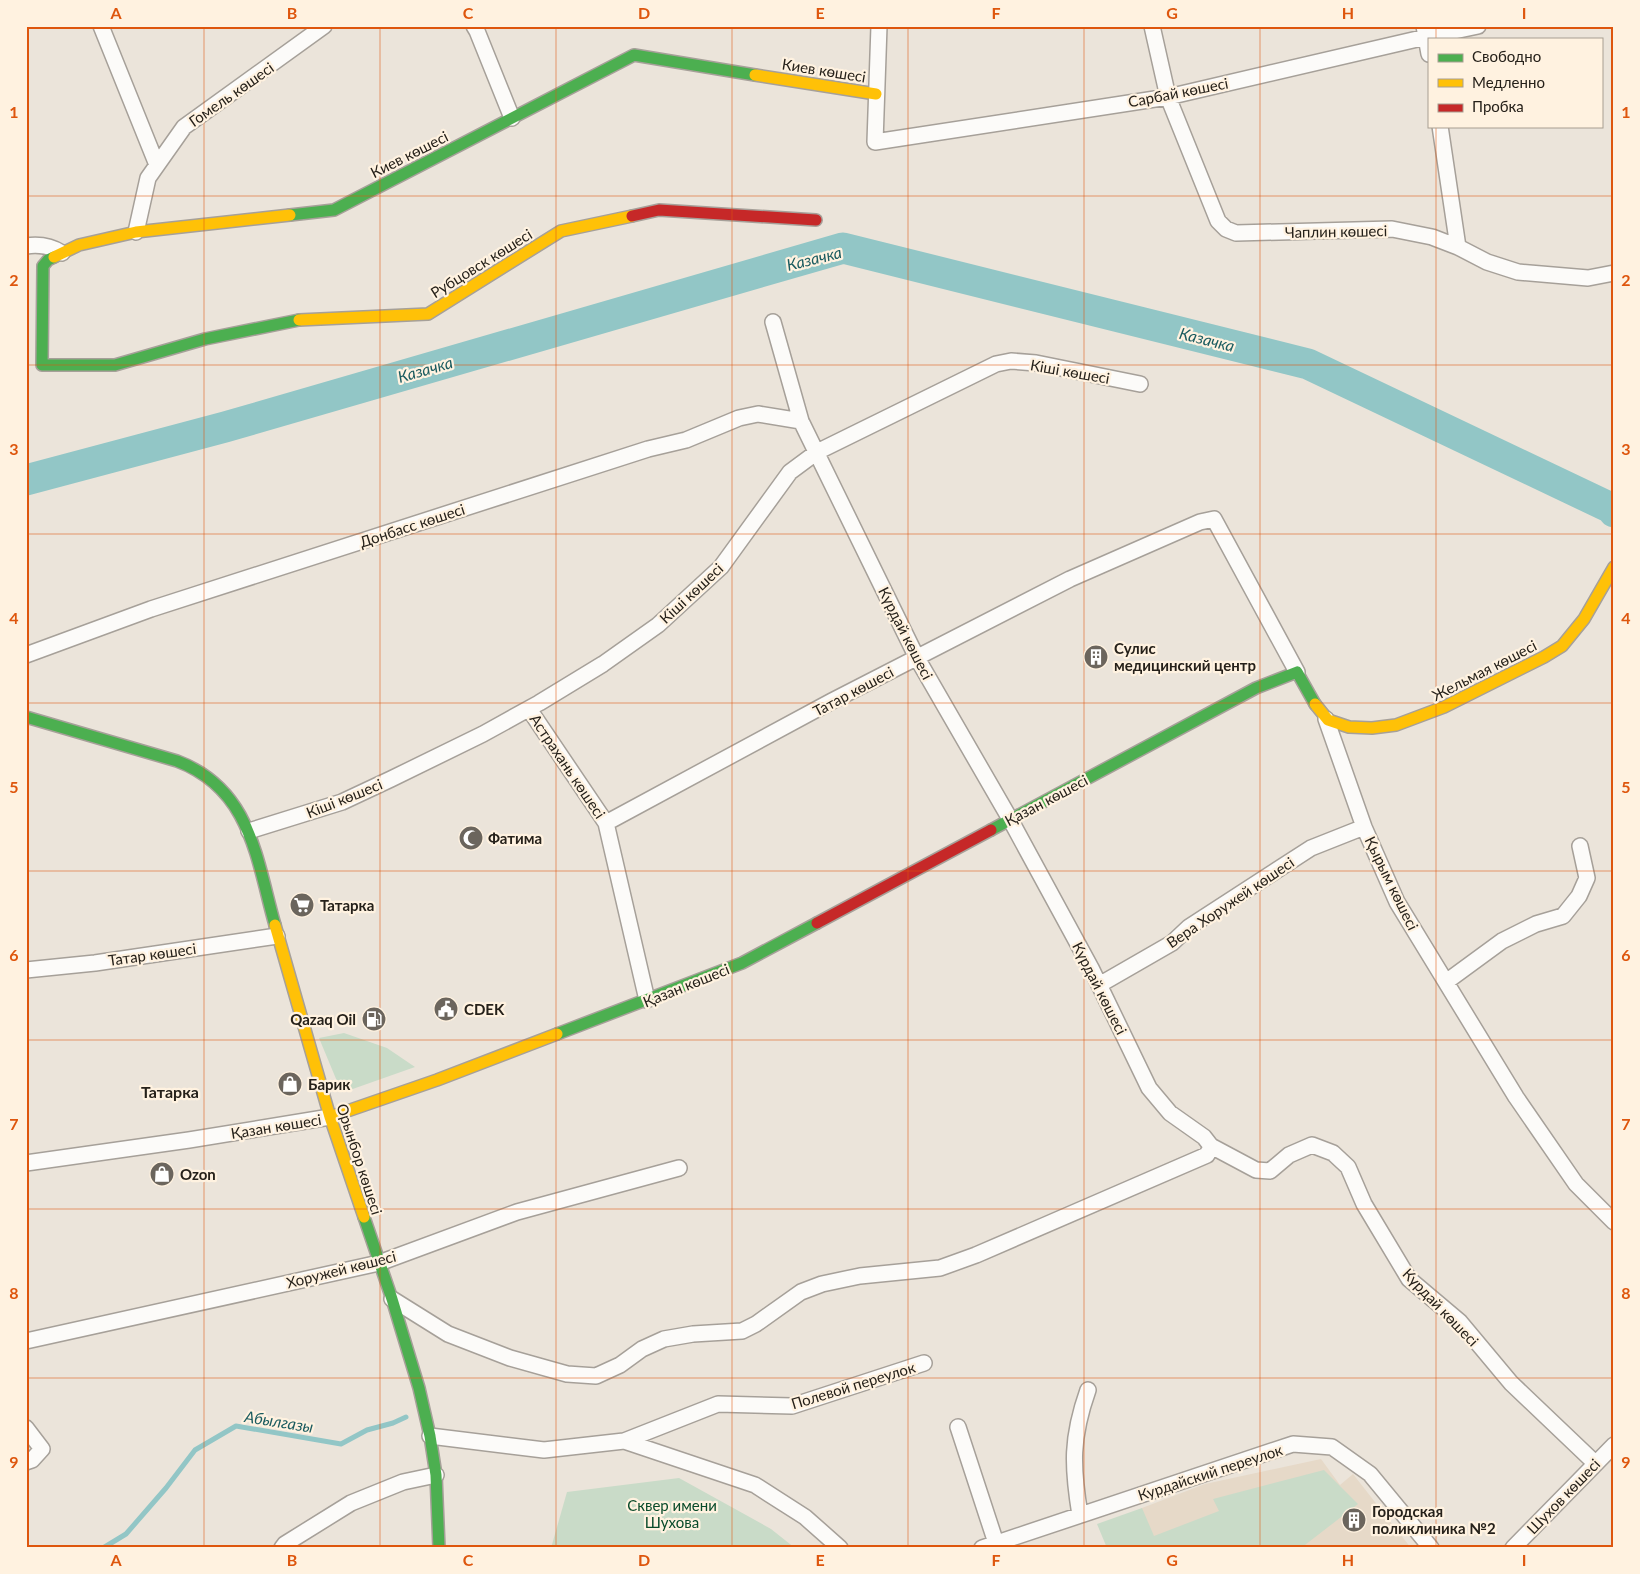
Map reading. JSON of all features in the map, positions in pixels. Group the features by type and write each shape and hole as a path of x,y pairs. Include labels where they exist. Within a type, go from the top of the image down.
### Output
{"street":[{"path":"101,26 157,165"},
{"name":"Гомель көшесі","path":"136,232 148,178 184,127 324,26"},
{"path":"474,26 512,118"},
{"path":"876,94 879,26"},
{"path":"1152,26 1168,96"},
{"name":"Сарбай көшесі","path":"876,94 875,142 1168,96 1425,31 1478,26"},
{"path":"1425,31 1428,48"},
{"name":"Киев көшесі","path":"42,365 43,266 48,260 79,245 136,232 334,210 634,55 876,94"},
{"name":"Чаплин көшесі","path":"1168,96 1218,220 1226,229 1236,232 1392,229 1432,237 1458,247 1486,262 1518,272 1588,278 1614,274"},
{"path":"1440,128 1458,247"},
{"name":"Рубцовск көшесі","path":"42,365 116,365 205,339 302,319 428,314 561,231 659,210 816,220"},
{"path":"26,246 44,246 62,253"},
{"name":"Күрдай көшесі","path":"773,322 801,421 917,658 1010,819 1099,985 1149,1088 1170,1113 1204,1137 1211,1146 1256,1170 1270,1171 1289,1155 1312,1145 1333,1152 1348,1167 1364,1204 1410,1279 1460,1322 1511,1383 1595,1462"},
{"name":"Кіші көшесі","path":"249,831 342,802 483,734 529,709 603,664 658,625 721,567 790,472 817,452 996,364 1011,361 1036,363 1140,384"},
{"name":"Донбасс көшесі","path":"26,655 160,606 648,449 686,440 739,418 758,414 801,421"},
{"name":"Татар көшесі","path":"606,823 832,701 1070,579 1200,522 1214,519"},
{"name":"Қырым көшесі","path":"1214,519 1297,672 1326,719 1364,827 1397,902 1516,1097 1576,1184 1614,1222"},
{"name":"Жельмая көшесі","path":"1326,719 1345,726 1364,728 1399,725 1435,712 1560,648 1580,627 1614,567"},
{"name":"Қазан көшесі","path":"26,1163 189,1140 330,1117 437,1080 647,1000 742,963 1256,688 1297,672"},
{"name":"Астрахань көшесі","path":"529,709 606,823"},
{"name":"Орынбор көшесі","path":"26,717 108,740 191,767 208,776 222,788 243,817 249,831 277,936 330,1117 392,1299 419,1388 430,1436 436,1475 439,1548"},
{"path":"606,823 647,1000"},
{"name":"Вера Хоружей көшесі","path":"1099,985 1172,943 1189,927 1311,848 1364,827"},
{"path":"1446,982 1502,941 1536,924 1563,916 1579,896 1587,878 1580,846"},
{"name":"Татар көшесі","path":"26,970 277,936"},
{"path":"392,1299 448,1334 510,1358 567,1374 596,1376 620,1366 642,1349 664,1339 693,1334 742,1331 756,1324 801,1292 822,1284 860,1276 940,1268 976,1255 1207,1155 1211,1146"},
{"name":"Хоружей көшесі","path":"26,1340 379,1263 518,1212 678,1168"},
{"name":"Полевой переулок","path":"430,1436 544,1450 624,1441 718,1404 792,1406 924,1362"},
{"path":"1080,1515 1074,1480 1074,1451 1080,1415 1088,1390"},
{"path":"958,1427 989,1545"},
{"path":"26,1428 42,1449 32,1460 26,1462"},
{"path":"624,1441 755,1485 805,1517 840,1548"},
{"name":"Курдайский переулок","path":"989,1545 1293,1444 1332,1447 1370,1474 1432,1548"},
{"name":"Шухов көшесі","path":"1512,1548 1595,1462 1614,1445"},
{"path":"282,1548 285,1544 351,1503 403,1482 436,1475"}],"shaded area":[{"path":"1321,1459 1340,1485 1353,1474 1411,1548 1116,1548 1112,1537 1142,1508 1205,1484"}],"green space":[{"path":"344,1033 387,1048 415,1067 347,1091 339,1086 319,1038"},
{"path":"1324,1470 1358,1504 1301,1548 1107,1548 1097,1524 1142,1508 1154,1536 1219,1511 1213,1499"},
{"name":"Сквер имени Шухова","path":"679,1478 771,1529 795,1548 551,1548 567,1492"}],"waterway":[{"name":"Казачка","path":"26,480 225,427 843,248 1308,364 1611,508 1614,512"},
{"name":"Абылгазы","path":"103,1548 126,1534 166,1488 195,1450 236,1426 341,1444 367,1430 393,1423 406,1417"}],"traffic: fast":[{"path":"290,215 334,210 634,55 755,75"},
{"path":"54,257 43,266 42,365 115,365 205,339 299,320"},
{"path":"991,830 1256,688 1297,672 1315,704"},
{"path":"26,717 177,761 202,773 221,789 236,808 247,828 275,925"},
{"path":"557,1034 742,963 817,923"},
{"path":"364,1217 392,1299 419,1388 430,1436 436,1475 439,1548"}],"traffic: slow":[{"path":"755,75 876,94"},
{"path":"54,257 79,245 136,232 290,215"},
{"path":"299,320 428,314 561,231 632,216"},
{"path":"1315,704 1328,720 1349,727 1372,728 1396,725 1444,707 1544,657 1562,646 1584,619 1614,567"},
{"path":"275,925 330,1117 364,1217"},
{"path":"330,1117 437,1080 557,1034"}],"traffic: jam":[{"path":"632,216 659,210 816,220"},
{"path":"817,923 991,830"}],"place":[{"name":"Сулис медицинский центр","path":"1096,657"},
{"name":"Фатима","path":"471,838"},
{"name":"Татарка","path":"302,905"},
{"name":"CDEK","path":"446,1009"},
{"name":"Qazaq Oil","path":"374,1019"},
{"name":"Барик","path":"290,1084"},
{"name":"Ozon","path":"162,1174"},
{"name":"Городская поликлиника №2","path":"1354,1520"}],"district":[{"name":"Татарка","path":"170,1091"}]}
